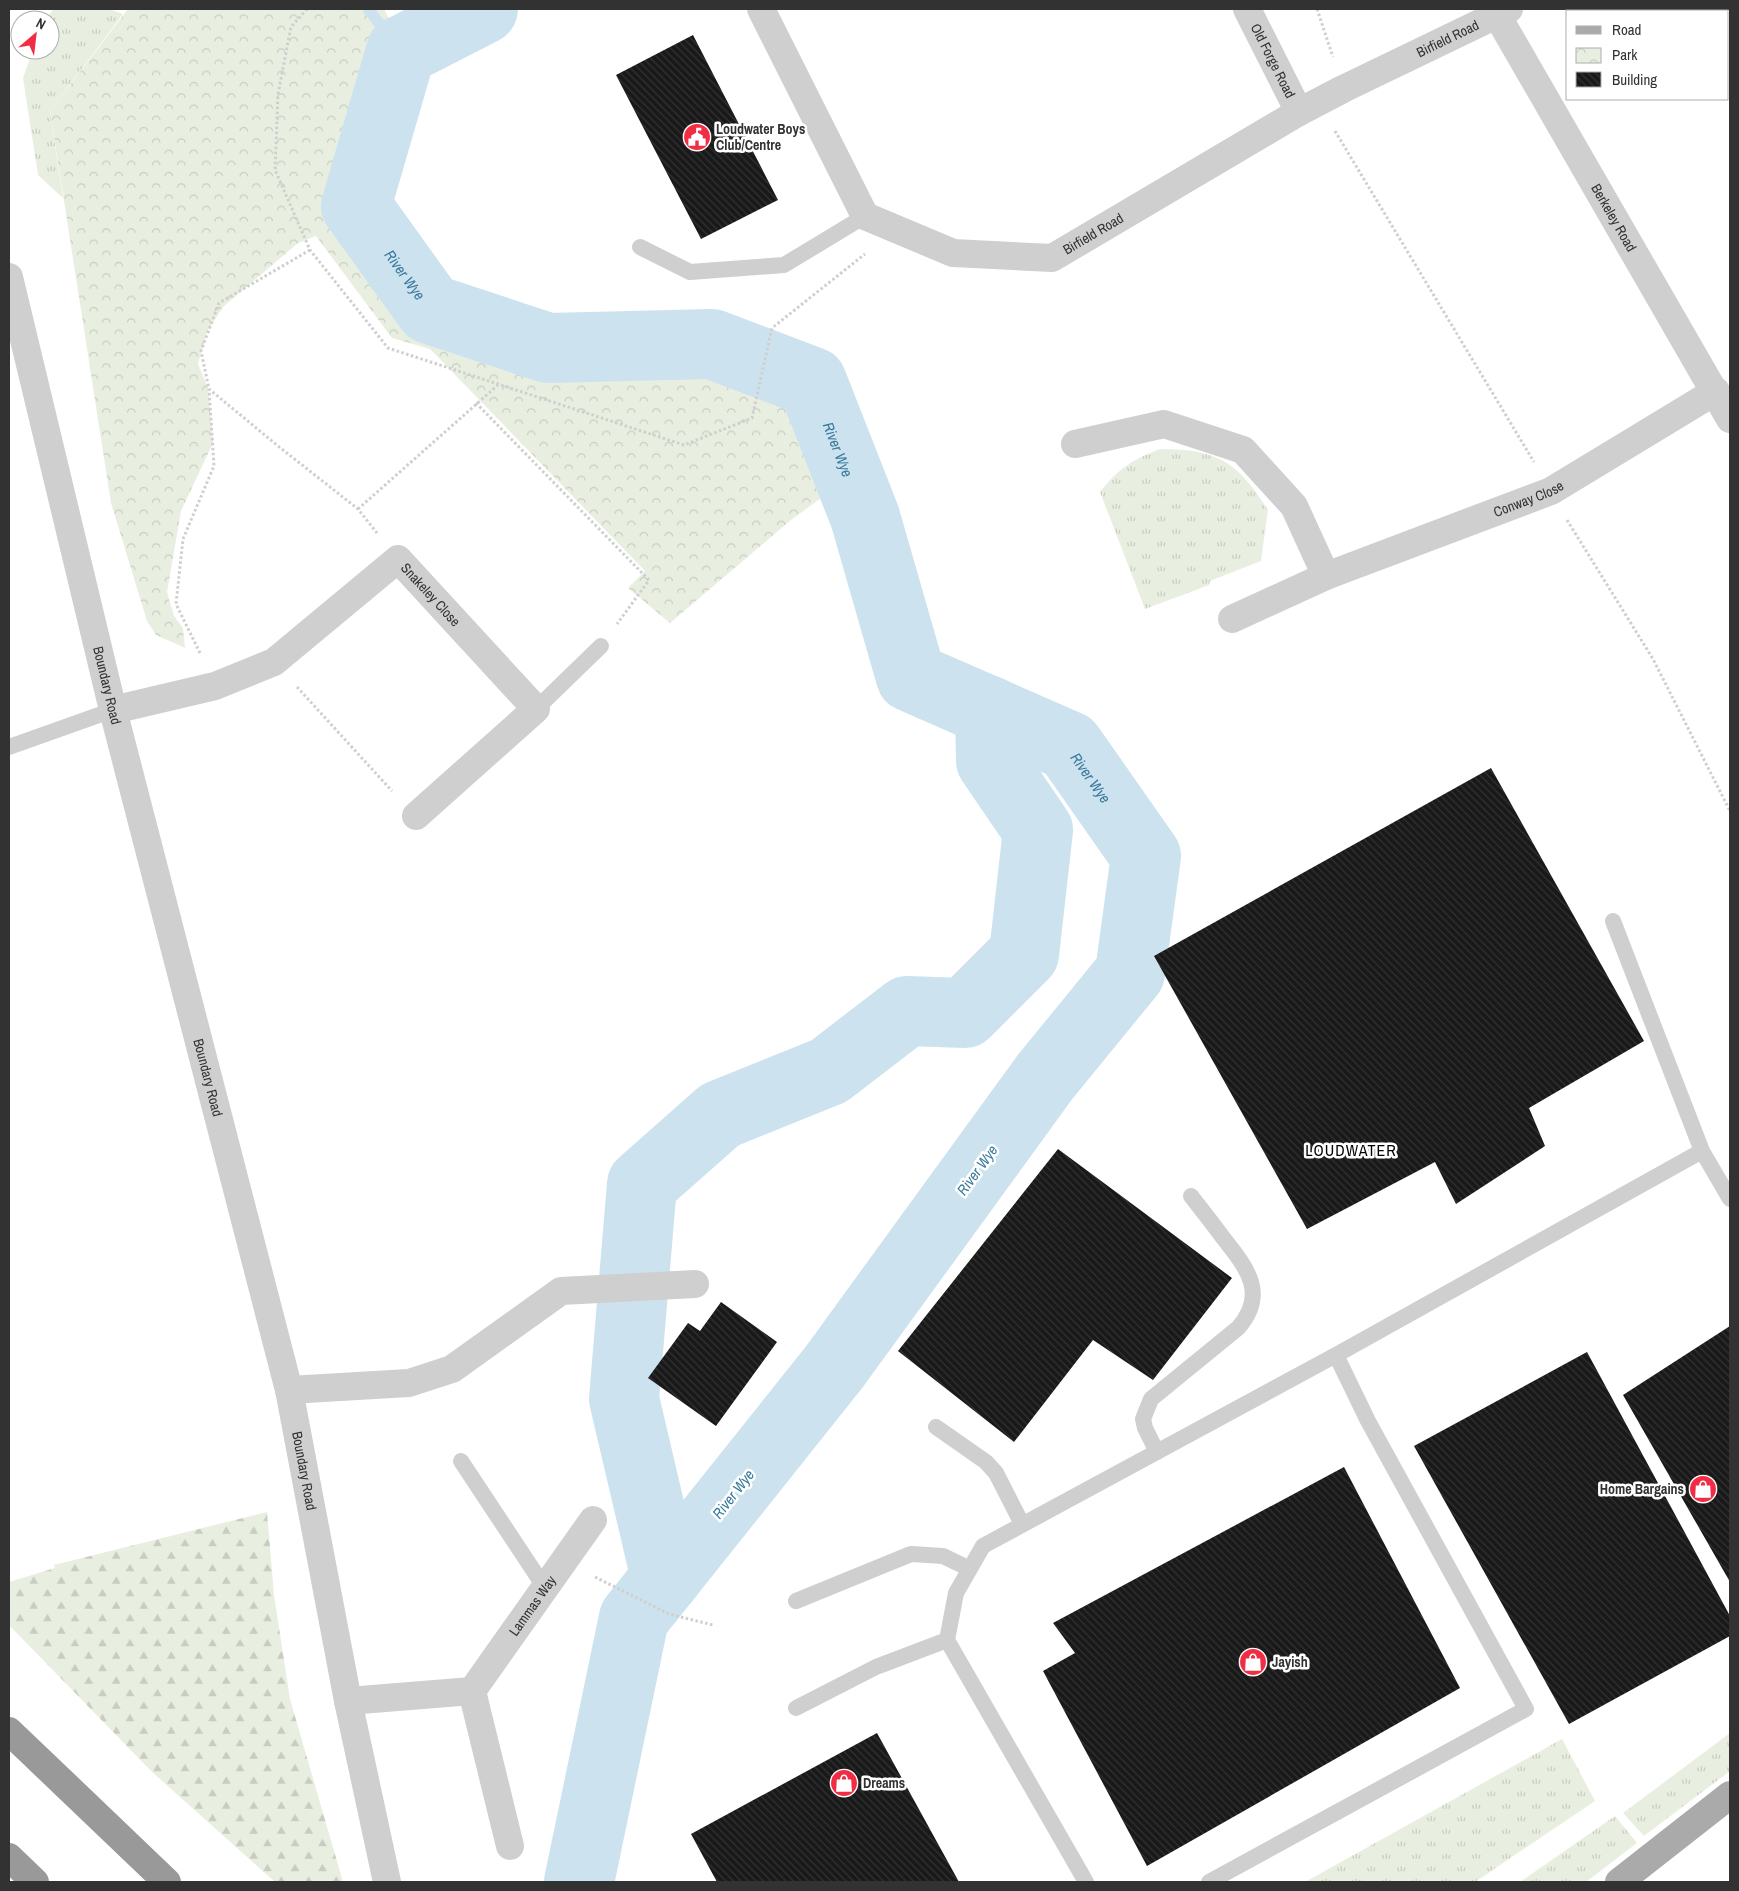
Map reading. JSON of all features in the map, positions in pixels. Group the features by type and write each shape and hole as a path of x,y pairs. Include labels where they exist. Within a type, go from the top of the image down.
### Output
{"highway":[{"path":"9,1731 167,1882"},
{"path":"9,1857 35,1882"}],"main road":[{"path":"1619,1882 1730,1796"}],"street":[{"path":"761,9 865,216"},
{"name":"Old Forge Road","path":"1247,9 1321,100"},
{"name":"Birfield Road","path":"865,216 953,253 1052,258 1321,100 1503,12"},
{"name":"Berkeley Road","path":"1503,12 1730,419"},
{"name":"Boundary Road","path":"9,277 113,710 288,1390 348,1701 388,1882"},
{"name":"Conway Close","path":"1232,619 1326,576 1551,491 1716,391"},
{"path":"1075,444 1164,424 1243,450 1294,506 1326,576"},
{"name":"Snakeley Close","path":"113,710 215,686 274,662 398,559 536,709"},
{"path":"416,816 536,709"},
{"path":"288,1390 409,1383 452,1369 561,1291 695,1284"},
{"name":"Lammas Way","path":"472,1691 593,1520"},
{"path":"348,1701 472,1691 510,1846"}],"lane":[{"path":"640,248 690,272 784,265 865,216"},
{"path":"536,709 601,646"},
{"path":"9,747 113,710"},
{"path":"1613,921 1702,1150 1730,1199"},
{"path":"1086,1882 947,1640 956,1593 983,1546 1336,1355 1702,1150"},
{"path":"1157,1452 1145,1428 1143,1419 1151,1399 1238,1328 1247,1318 1252,1307 1251,1280 1243,1264 1191,1196"},
{"path":"1209,1882 1526,1708 1368,1421 1336,1355"},
{"path":"936,1427 986,1462 996,1473 1022,1524"},
{"path":"461,1461 545,1588"},
{"path":"796,1601 911,1554 944,1556 970,1569"},
{"path":"796,1708 876,1667 947,1640"}],"path":[{"path":"307,9 291,27 278,94 275,170 310,250 388,348 684,444 752,418 772,328 896,229"},
{"path":"1317,9 1321,100 1336,132 1653,659 1730,811"},
{"path":"215,686 176,604 183,539 214,466 209,389 201,351 219,303 310,250"},
{"path":"358,509 498,384"},
{"path":"209,389 358,509 398,559"},
{"path":"476,404 649,580 601,646"},
{"path":"274,662 416,816"},
{"path":"614,1586 669,1614 713,1625"}],"green space":[{"path":"110,9 123,14 50,111 63,198 38,175 23,78 29,60 60,60 60,10 52,10"},
{"path":"128,9 384,9 393,26 390,33 394,39 385,56 377,79 368,172 373,215 394,264 450,314 479,330 537,346 597,350 699,347 763,350 783,356 791,363 846,445 828,493 791,520 670,623 628,588 645,571 430,349 392,338 316,236 298,243 223,307 207,332 198,364 208,388 213,443 181,511 167,592 174,616 183,628 185,648 156,635 147,621 111,503 50,111"},
{"path":"1160,449 1197,452 1224,462 1246,480 1268,510 1261,561 1210,581 1209,585 1145,609 1100,492 1113,477 1127,466 1141,457"},
{"path":"267,1512 274,1595 290,1699 343,1882 275,1882 152,1772 9,1625 9,1582 55,1568 54,1565"},
{"path":"1730,1733 1730,1771 1644,1836 1623,1813"},
{"path":"1562,1739 1595,1801 1475,1882 1305,1882"},
{"path":"1615,1816 1637,1843 1586,1882 1520,1882"}],"building":[{"name":"Loudwater Boys Club/Centre","path":"693,35 778,200 701,239 616,75"},
{"path":"1491,768 1644,1041 1529,1108 1545,1146 1456,1204 1435,1162 1307,1229 1154,956"},
{"path":"1058,1149 1232,1278 1153,1380 1093,1340 1014,1442 898,1351"},
{"path":"721,1302 777,1342 716,1426 648,1378 688,1323 700,1331"},
{"name":"Home Bargains","path":"1730,1326 1730,1582 1623,1395"},
{"path":"1587,1352 1730,1616 1730,1636 1569,1724 1414,1446"},
{"name":"Jayish","path":"1344,1467 1460,1688 1147,1866 1043,1671 1075,1653 1053,1623"},
{"name":"Dreams","path":"877,1733 959,1882 717,1882 691,1834"}],"waterway":[{"path":"368,9 401,51"},
{"name":"River Wye","path":"483,9 401,51 356,206 430,309 548,348 712,344 812,382 865,517 911,677 1069,746 1146,856 1130,973 1045,1077 835,1366 634,1618 579,1882"},
{"path":"666,1578 624,1399 642,1184 720,1115 829,1071 907,1011 965,1013 1024,954 1038,830 991,761 990,711"}],"place":[{"name":"Loudwater Boys Club/Centre","path":"697,137"},
{"name":"Home Bargains","path":"1703,1489"},
{"name":"Jayish","path":"1253,1662"},
{"name":"Dreams","path":"844,1783"}],"district":[{"name":"LOUDWATER","path":"1351,1150"}]}
